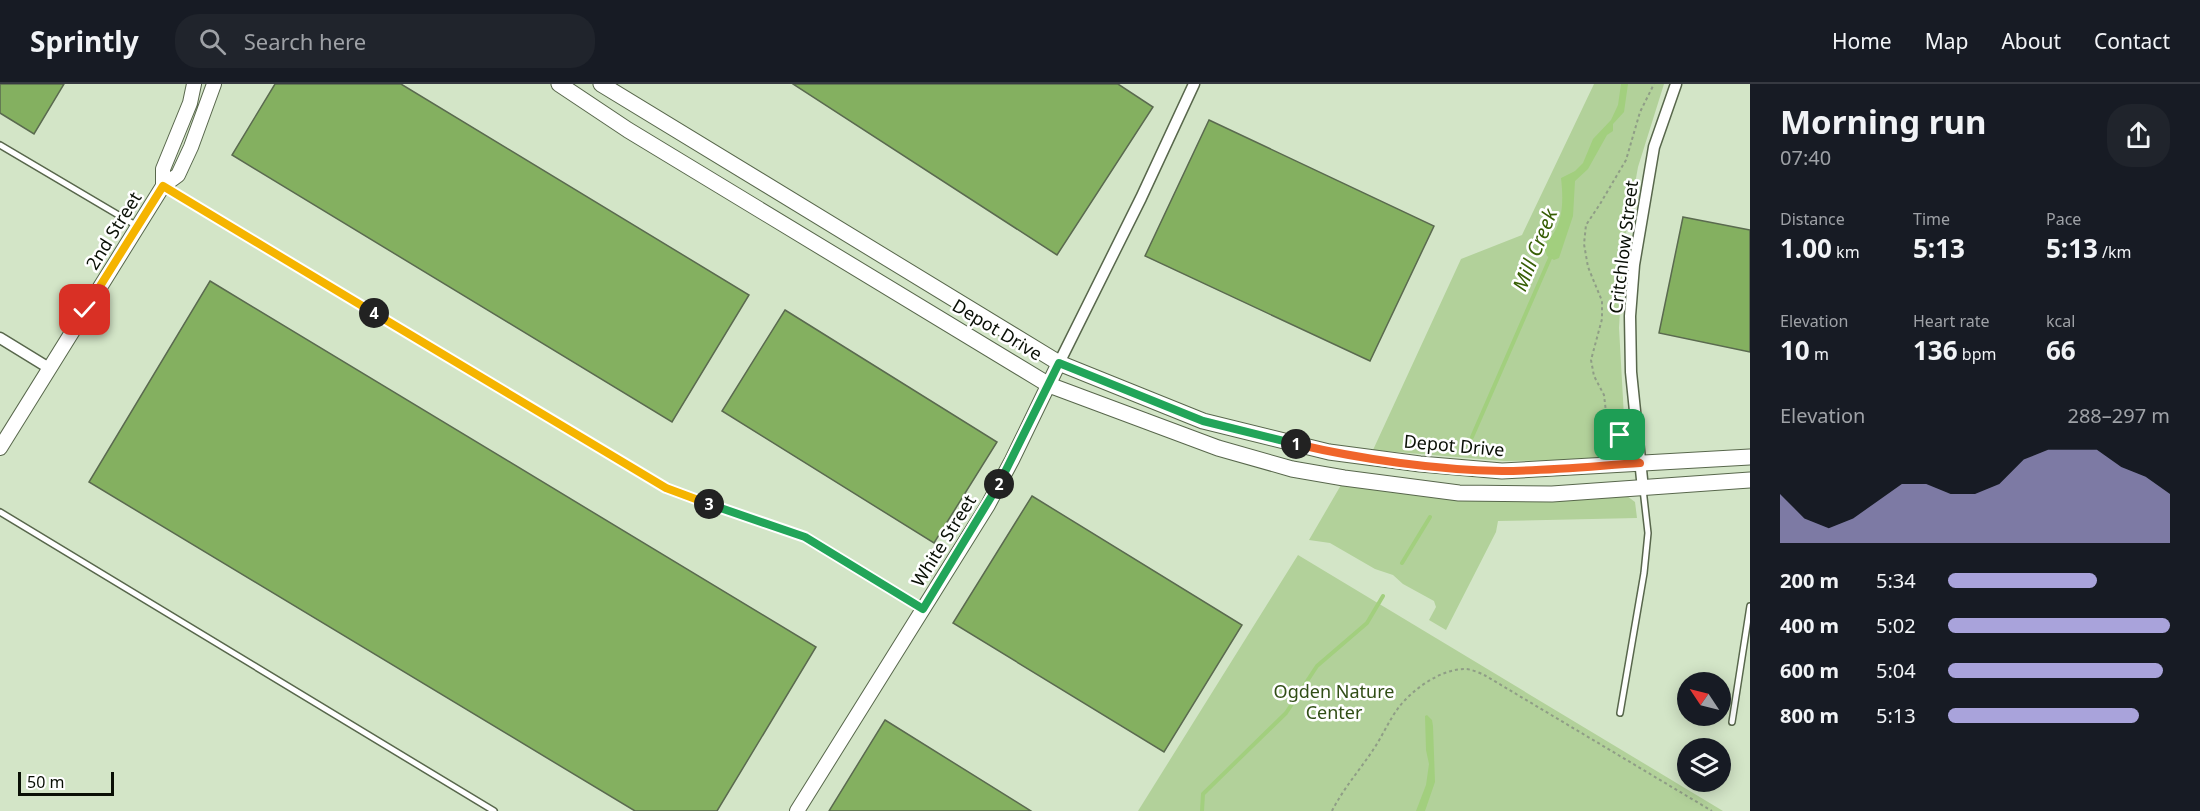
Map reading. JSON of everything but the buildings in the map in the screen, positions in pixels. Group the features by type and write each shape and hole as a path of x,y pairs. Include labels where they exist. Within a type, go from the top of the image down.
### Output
{"main road":[{"name":"Depot Drive","path":"559,84 638,136 1049,385 1218,448 1292,469 1459,493 1552,494 1750,480"},
{"name":"Depot Drive","path":"601,84 1059,363 1203,421 1329,452 1420,464 1502,471 1750,457"}],"street":[{"name":"2nd Street","path":"163,186 163,169 190,103 194,84"},
{"name":"2nd Street","path":"0,448 163,186 178,175 214,84"},
{"name":"White Street","path":"797,811 988,505 1141,198 1194,84"},
{"name":"Critchlow Street","path":"1643,489 1631,360 1630,316 1634,265 1654,147 1676,84"},
{"path":"0,338 49,368"}],"lane":[{"path":"0,145 138,227"},
{"path":"163,186 666,488 805,537 923,609"},
{"path":"1620,713 1644,573 1648,533 1643,489"},
{"path":"0,512 494,811"},
{"path":"1732,722 1750,606"}],"path":[{"path":"1620,453 1620,435 1606,412 1604,395 1594,375 1591,360 1602,320 1602,302 1588,267 1584,244 1586,225 1626,160 1640,112 1654,84"},
{"path":"1332,811 1382,736 1398,707 1416,690 1435,678 1452,670 1467,668 1486,676 1712,811"}],"green space":[{"path":"1594,84 1664,84 1638,167 1624,245 1619,328 1626,452 1619,457 1504,461 1373,450 1461,259 1522,235"},
{"path":"1341,485 1484,500 1591,499 1627,496 1635,502 1637,518 1498,521 1496,532 1446,630 1429,620 1436,607 1434,601 1403,584 1393,575 1375,569 1330,543 1309,540"},
{"name":"Ogden Nature Center","path":"1298,555 1677,783 1677,792 1691,792 1723,811 1138,811"}],"shaded area":[{"path":"1621,84 1628,84 1624,112 1613,124 1613,131 1607,135 1588,169 1575,181 1573,216 1559,258 1554,260 1547,256 1543,245 1557,228 1561,214 1561,178 1575,171 1583,163 1593,139 1611,120 1618,105"},
{"path":"1427,715 1432,720 1433,726 1435,782 1425,811 1416,811 1426,785 1429,764 1426,750 1425,716"}],"waterway":[{"name":"Mill Creek","path":"1472,437 1551,256"},
{"name":"Mill Creek","path":"1402,563 1430,517"},
{"name":"Mill Creek","path":"1202,811 1203,794 1286,713 1317,666 1367,623 1383,596"}],"route":[{"path":"85,310 163,186 666,488 805,537 923,609 988,505 1059,363 1203,421 1329,452 1420,464 1502,471 1640,463 1620,453 1620,435"}]}
